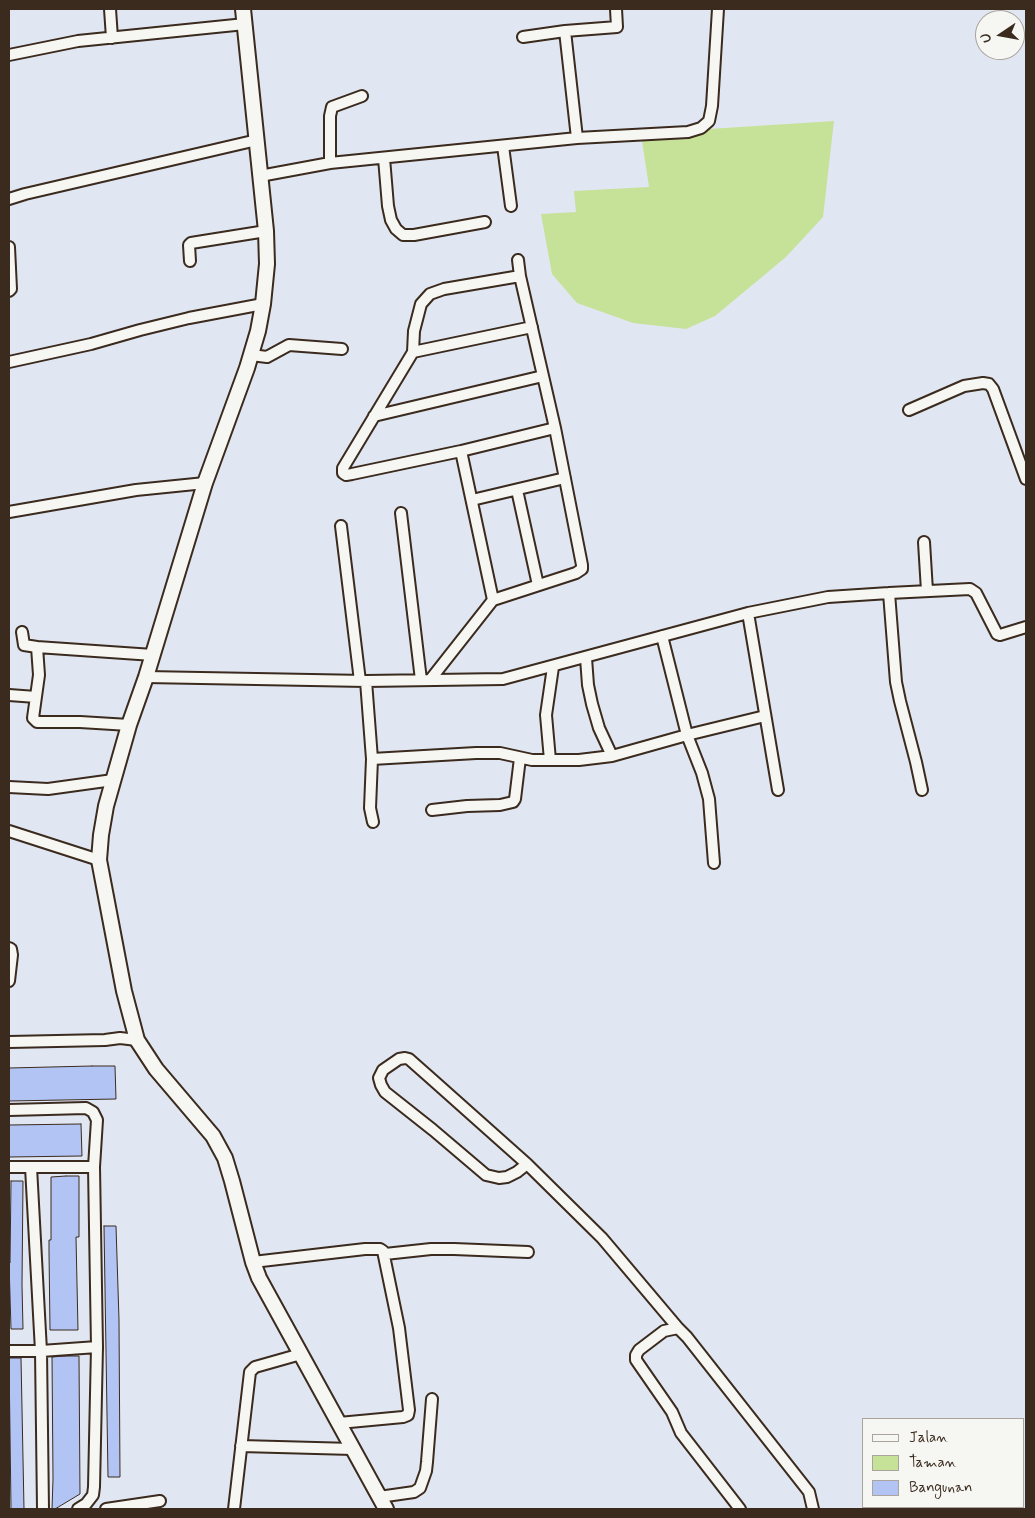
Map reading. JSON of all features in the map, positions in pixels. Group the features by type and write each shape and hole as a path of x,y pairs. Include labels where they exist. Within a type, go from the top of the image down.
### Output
{"street":[{"path":"110,9 112,38"},
{"path":"243,9 266,231 267,264 263,304 251,354 205,484 153,655 129,725 113,780 103,825 99,860 124,991 137,1040 156,1069 213,1136 225,1158 259,1278 383,1503 420,1488 426,1471 432,1399"},
{"path":"524,37 565,31 617,27 616,9"},
{"path":"260,176 330,163 577,138 688,132 701,128 709,121 712,106 718,9"},
{"path":"9,55 78,42 245,24"},
{"path":"565,31 577,138"},
{"path":"330,163 330,116 332,107 362,96"},
{"path":"9,199 257,140"},
{"path":"503,146 511,206"},
{"path":"384,158 391,220 396,229 403,234 414,235 485,222"},
{"path":"190,262 189,245 191,243 266,231"},
{"path":"9,247 11,289 9,291"},
{"path":"426,680 493,600 576,574 582,569 555,428 518,260"},
{"path":"520,276 444,289 430,294 421,304 414,331 413,352 343,468 343,473 346,475 461,451 555,428"},
{"path":"9,360 92,344 189,318 263,304"},
{"path":"413,352 532,328"},
{"path":"251,354 268,357 289,346 342,349"},
{"path":"374,416 543,376"},
{"path":"909,410 964,386 989,384 993,389 1026,479"},
{"path":"461,451 493,600"},
{"path":"472,500 565,478"},
{"path":"9,512 136,490 205,484"},
{"path":"517,490 538,585"},
{"path":"401,513 426,680"},
{"path":"341,526 372,758 370,802 373,822"},
{"path":"924,542 927,591"},
{"path":"146,677 363,681 503,679 748,613 828,597 890,593 970,589 976,593 997,634 1000,635 1026,627"},
{"path":"890,593 896,682 922,790"},
{"path":"748,613 778,790"},
{"path":"22,632 24,645 153,655"},
{"path":"662,636 687,735 702,773 709,800 714,863"},
{"path":"37,647 39,675 33,718 37,722 129,725"},
{"path":"586,658 588,685 592,704 599,728 612,756"},
{"path":"550,760 546,715 553,667"},
{"path":"9,696 36,697"},
{"path":"372,758 500,753 520,758 579,760 612,756 765,716"},
{"path":"432,810 467,806 500,806 513,802 515,799 520,758"},
{"path":"9,786 48,789 113,780"},
{"path":"9,831 99,860"},
{"path":"9,948 12,954 9,981"},
{"path":"9,1042 120,1038 137,1040"},
{"path":"527,1164 507,1177 499,1178 486,1175 385,1092 379,1078 383,1070 399,1059 410,1059 527,1164 602,1238 687,1337 809,1492 813,1509"},
{"path":"9,1110 86,1108 93,1112 96,1120 94,1167 96,1347 93,1495 86,1504 78,1509"},
{"path":"9,1167 94,1167"},
{"path":"31,1167 41,1351 43,1509"},
{"path":"253,1262 365,1249 380,1249 384,1254 399,1328 409,1410 408,1415 339,1423"},
{"path":"384,1254 430,1249 528,1252"},
{"path":"678,1328 664,1331 639,1350 636,1360 672,1412 680,1433 740,1509"},
{"path":"9,1351 96,1347"},
{"path":"234,1509 250,1372 255,1367 301,1354"},
{"path":"241,1446 353,1448"},
{"path":"106,1509 160,1501"}],"green space":[{"path":"834,121 823,217 786,257 715,316 686,329 633,323 577,303 552,274 541,214 576,212 574,191 649,187 642,141 709,129"}],"building":[{"path":"115,1066 116,1099 9,1101 9,1068"},
{"path":"81,1124 82,1156 9,1157 9,1125"},
{"path":"79,1176 79,1237 76,1237 78,1330 50,1330 49,1240 51,1240 51,1177"},
{"path":"11,1181 23,1181 23,1329 11,1329 9,1263"},
{"path":"104,1226 116,1226 119,1320 120,1477 108,1477"},
{"path":"79,1356 80,1494 52,1509 52,1357"},
{"path":"9,1358 21,1358 24,1509 11,1509"}]}
